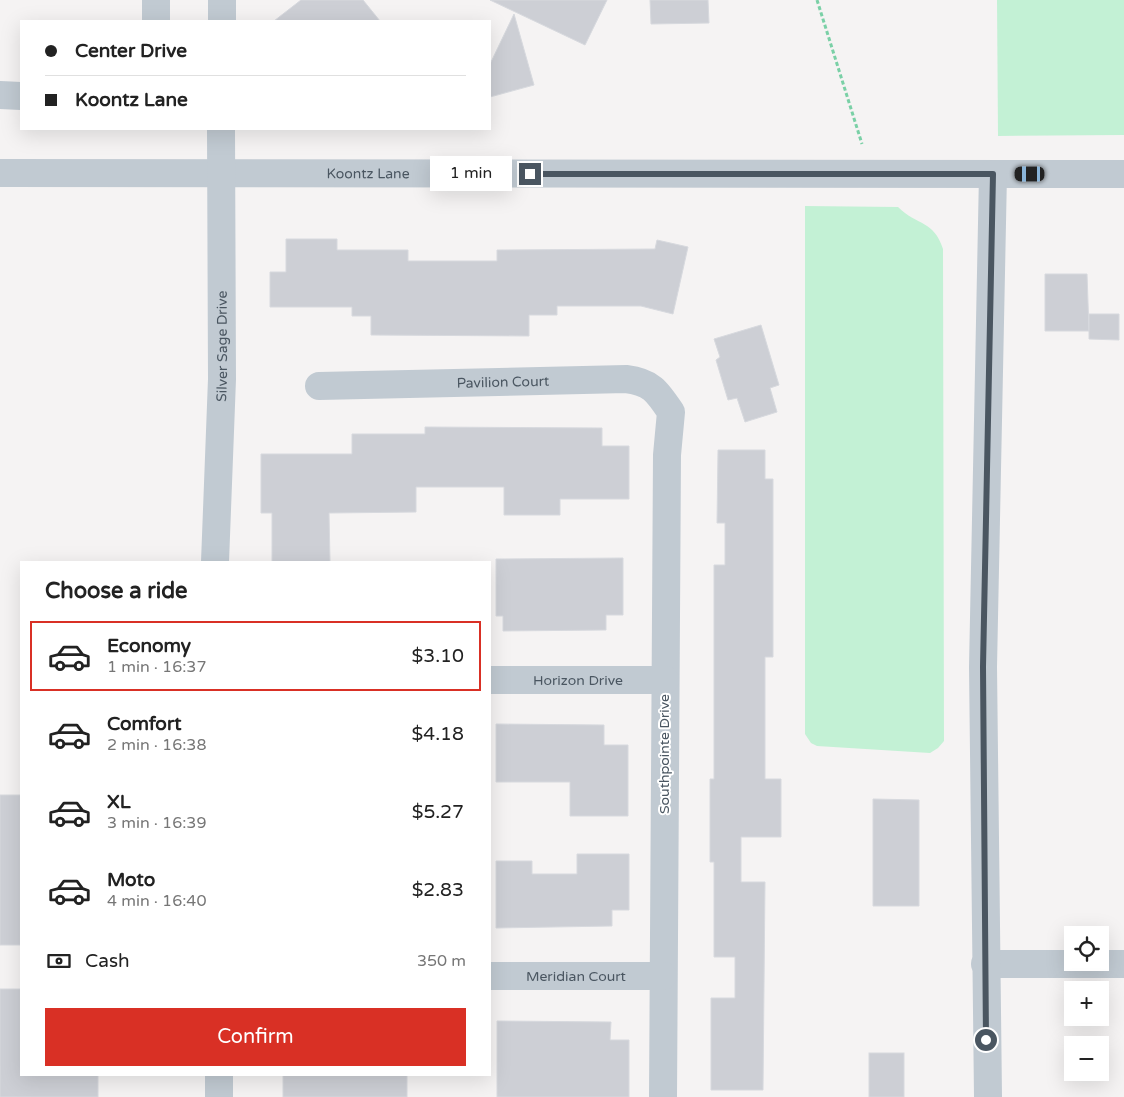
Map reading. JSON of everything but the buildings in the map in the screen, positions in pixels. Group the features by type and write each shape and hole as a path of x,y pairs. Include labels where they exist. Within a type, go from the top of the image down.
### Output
{"street":[{"path":"156,0 156,20"},
{"path":"222,0 222,20"},
{"path":"0,95 20,96"},
{"name":"Silver Sage Drive","path":"215,561 222,379 221,130"},
{"name":"Koontz Lane","path":"0,173 1124,174"},
{"path":"988,1097 983,667 993,174"},
{"name":"Pavilion Court","path":"319,386 626,379 643,381 658,392 671,412"},
{"name":"Southpointe Drive","path":"663,1097 667,455 671,412"},
{"name":"Horizon Drive","path":"491,680 665,680"},
{"path":"985,964 1124,964"},
{"name":"Meridian Court","path":"491,976 663,976"},
{"path":"219,1076 219,1097"}],"path":[{"path":"817,0 862,144"}],"green space":[{"path":"997,0 1124,0 1124,135 998,136"},
{"path":"805,206 898,207 930,228 935,233 943,249 944,741 930,753 817,746 811,743 805,734"}],"route":[{"path":"530,174 993,174 983,667 986,1040"}]}
